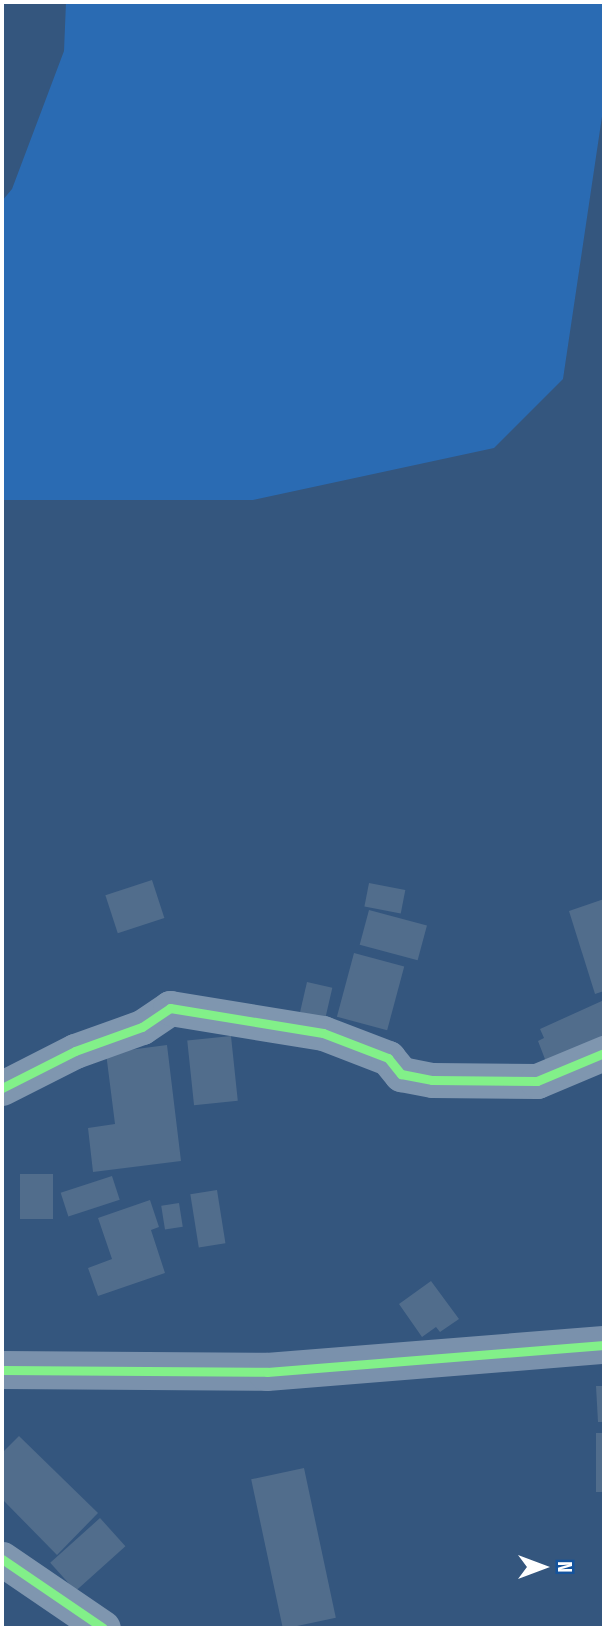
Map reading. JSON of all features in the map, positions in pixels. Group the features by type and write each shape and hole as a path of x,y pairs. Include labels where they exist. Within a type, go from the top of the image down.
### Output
{"street":[{"path":"2,1088 75,1051 142,1027 170,1008 323,1033 387,1058 401,1074 432,1080 537,1081 604,1053"},
{"path":"2,1370 267,1372 604,1345"},
{"path":"2,1559 103,1628"}],"shaded area":[{"path":"66,2 604,2 604,103 563,379 494,448 253,500 2,500 2,201 12,189 64,51"}],"building":[{"path":"152,880 164,918 118,933 105,895"},
{"path":"369,883 405,890 401,914 364,907"},
{"path":"604,899 604,991 595,994 569,911"},
{"path":"369,910 427,926 418,960 360,945"},
{"path":"354,953 404,966 387,1030 337,1017"},
{"path":"307,982 332,988 325,1018 300,1012"},
{"path":"604,1000 604,1044 548,1067 538,1041 544,1038 540,1029"},
{"path":"231,1036 238,1101 194,1105 187,1041"},
{"path":"167,1045 181,1161 93,1172 88,1128 115,1124 106,1053"},
{"path":"20,1174 53,1174 53,1219 20,1219"},
{"path":"112,1176 120,1200 68,1216 61,1193"},
{"path":"217,1190 225,1243 199,1248 190,1194"},
{"path":"150,1200 159,1227 151,1230 165,1273 98,1296 88,1268 112,1259 98,1218"},
{"path":"179,1203 183,1227 165,1230 161,1206"},
{"path":"431,1281 459,1319 440,1332 436,1327 422,1337 399,1304"},
{"path":"596,1386 604,1386 604,1422 598,1422"},
{"path":"596,1433 604,1433 604,1492 596,1492"},
{"path":"19,1436 98,1513 57,1555 2,1499 2,1453"},
{"path":"304,1468 336,1618 283,1628 251,1479"},
{"path":"100,1518 125,1546 76,1591 50,1563"}],"cycle path":[{"path":"2,1088 75,1051 142,1027 170,1008 323,1033 388,1058 401,1074 432,1080 537,1081 604,1053"},
{"path":"2,1370 267,1372 604,1345"},
{"path":"2,1559 103,1628"}]}
